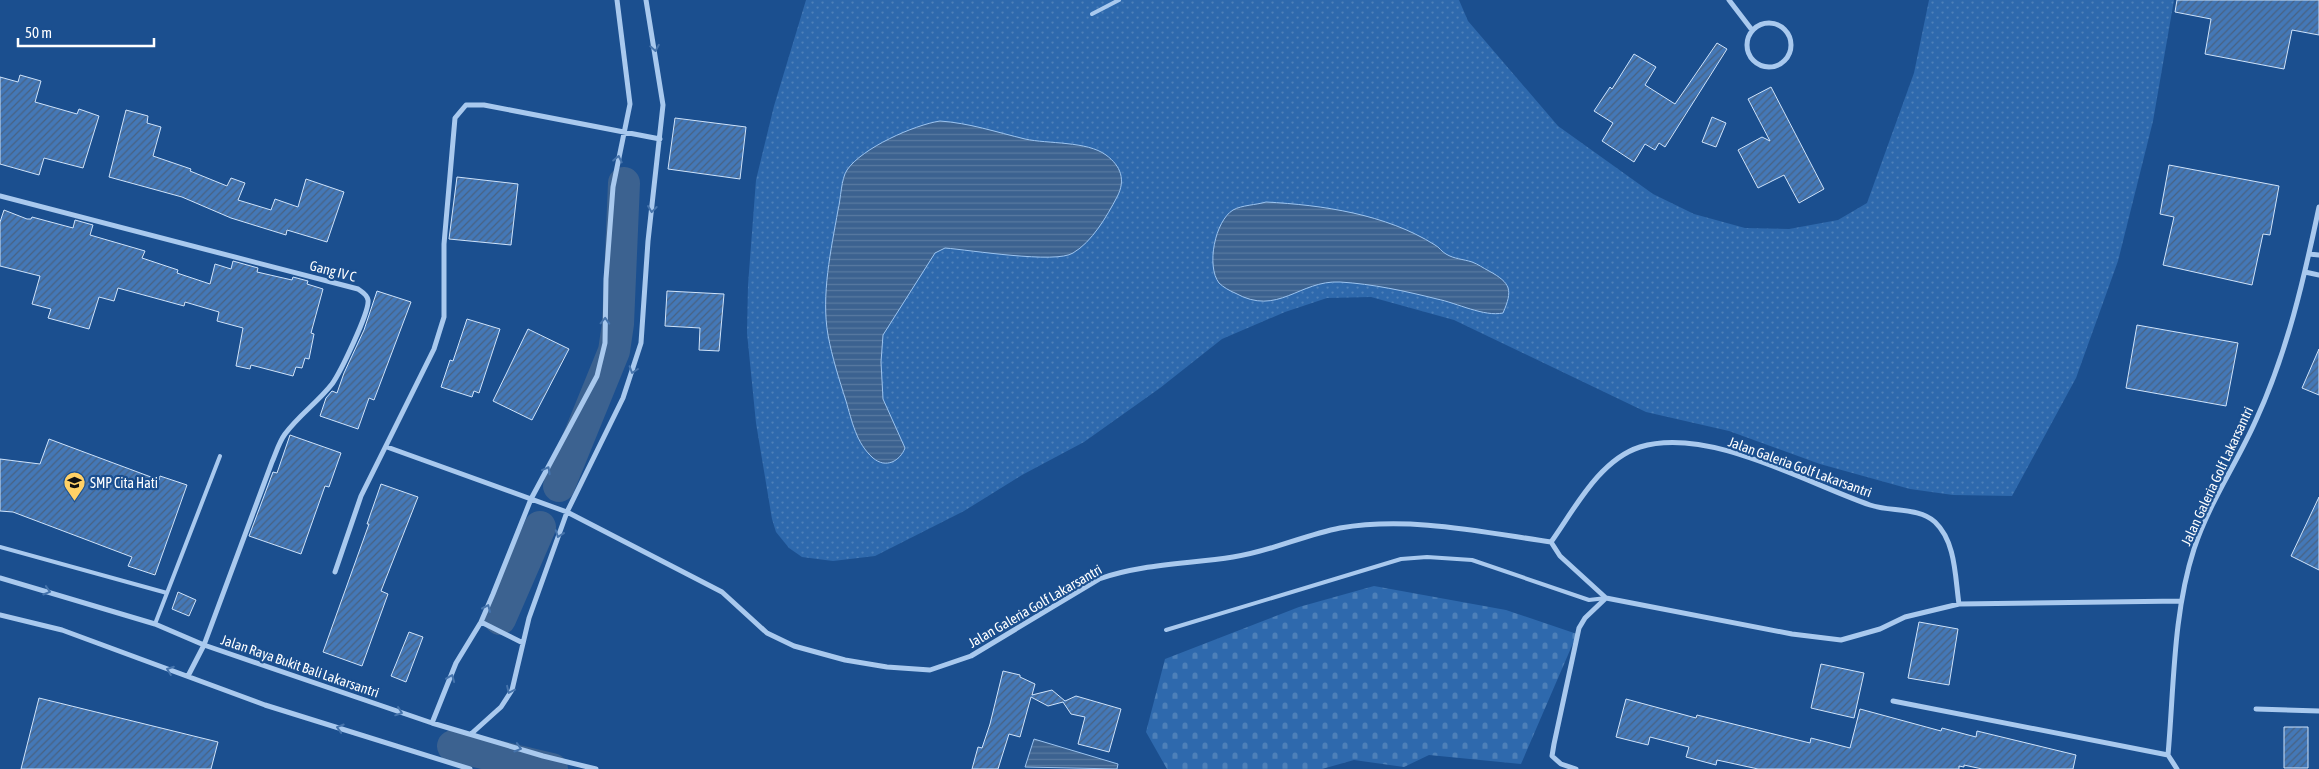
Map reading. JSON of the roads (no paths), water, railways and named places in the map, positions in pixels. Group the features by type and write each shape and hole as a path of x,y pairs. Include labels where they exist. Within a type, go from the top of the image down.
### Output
{"street":[{"path":"432,723 456,663 480,622 531,498 597,376 605,344 606,279 613,187 630,104 617,0"},
{"path":"471,734 501,707 512,690 529,618 567,512 623,398 634,371 641,343 648,241 663,106 646,0"},
{"path":"1729,0 1752,30"},
{"path":"1765,22 1781,25 1791,38 1791,53 1781,65 1765,68 1752,60 1746,45 1752,30 1765,22"},
{"path":"335,572 361,496 434,349 444,317 444,244 455,118 466,105 484,105 660,139"},
{"name":"Gang IV C","path":"0,196 358,289 365,294 368,301 366,314 334,381 323,395 302,412 279,445 204,645"},
{"name":"Jalan Galeria Golf Lakarsantri","path":"2168,755 2181,601 2198,540 2264,401 2287,337 2309,254 2319,206"},
{"path":"2309,254 2319,255"},
{"path":"2304,272 2319,275"},
{"name":"Jalan Galeria Golf Lakarsantri","path":"386,447 567,512 722,592 767,633 794,646 845,660 887,668 930,670 971,656 1099,579 1121,571 1236,557 1341,528 1385,524 1425,524 1551,542 1589,486 1613,463 1639,447 1672,442 1708,446 1759,461 1873,506 1911,512 1934,520 1948,539 1959,604"},
{"path":"1551,542 1560,556 1606,598 1792,634 1841,640 1880,629 1904,617 1959,604 2181,601"},
{"name":"Jalan Raya Bukit Bali Lakarsantri","path":"0,578 155,624 204,645 432,723 596,769"},
{"path":"1576,769 1561,764 1552,756 1554,744 1579,628 1585,618 1606,598"},
{"path":"0,615 62,630 265,705 470,769"},
{"path":"480,622 523,643"},
{"path":"188,676 204,645"},
{"path":"1893,701 2168,755 2178,769"},
{"path":"2256,709 2319,711"}],"lane":[{"path":"1092,14 1119,0"},
{"path":"155,624 220,456"},
{"path":"0,547 167,593"},
{"path":"1166,630 1401,558 1428,557 1472,560 1590,600 1606,598"}],"waterway":[{"path":"559,486 614,351 618,324 624,183"},
{"path":"500,619 540,527"},
{"path":"453,746 552,769"}],"place":[{"name":"SMP Cita Hati","path":"74,502"}]}
